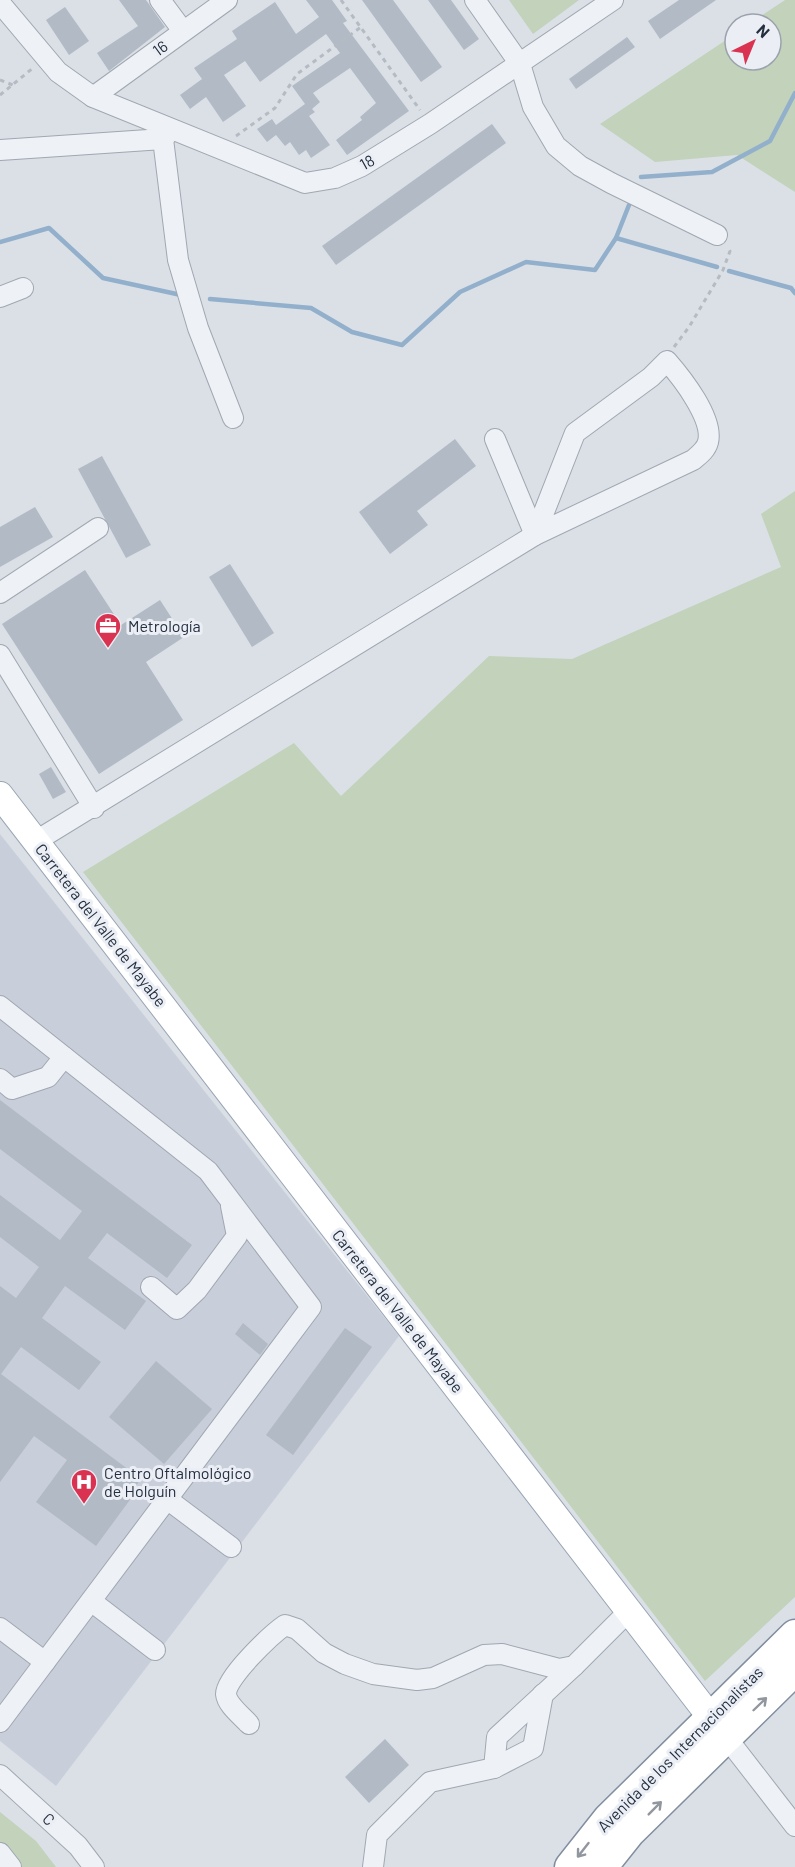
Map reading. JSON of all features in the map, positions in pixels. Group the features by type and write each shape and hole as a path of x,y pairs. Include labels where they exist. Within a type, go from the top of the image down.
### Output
{"highway":[{"name":"Avenida de los Internacionalistas","path":"602,1867 795,1635"},
{"name":"Avenida de los Internacionalistas","path":"570,1867 608,1819 718,1727 795,1670"}],"main road":[{"name":"Carretera del Valle de Mayabe","path":"0,795 718,1727"}],"street":[{"path":"160,0 183,31"},
{"name":"16","path":"93,97 227,0"},
{"path":"475,0 520,64 533,107 556,146 580,166 717,235"},
{"name":"18","path":"0,3 58,72 93,97 167,134 220,148 304,183 335,178 362,166 430,124 613,0"},
{"path":"0,150 167,134 178,260 215,375 233,418"},
{"path":"0,297 23,288"},
{"path":"36,841 94,808 534,535 693,460 704,451 708,441 707,424 684,380 667,361 651,377 575,433 534,535"},
{"path":"495,439 534,535"},
{"path":"0,593 99,528"},
{"path":"0,656 94,808"},
{"path":"0,1006 208,1171 311,1307 0,1722"},
{"path":"0,1079 12,1089 48,1077 64,1057"},
{"path":"151,1287 177,1310 197,1290 237,1236 231,1200"},
{"path":"167,1499 231,1546"},
{"path":"91,1601 155,1650"},
{"path":"494,1768 497,1737 574,1666 629,1611"},
{"path":"249,1724 228,1701 227,1688 258,1650 285,1625 297,1629 324,1653 345,1664 397,1680 433,1677 484,1655 502,1654 559,1669 574,1666"},
{"path":"0,1628 45,1662"},
{"path":"372,1867 377,1835 430,1782 494,1768 533,1748 543,1694"},
{"name":"Carretera del Valle de Mayabe","path":"718,1727 795,1826"},
{"name":"C","path":"0,1775 78,1846 94,1867"},
{"path":"0,1852 11,1867"}],"path":[{"path":"341,0 430,124"},
{"path":"220,148 275,108 297,74 361,27"},
{"path":"0,95 46,58"},
{"path":"0,80 13,85"},
{"path":"667,361 728,261 730,251 717,235"}],"shaded area":[{"path":"0,834 399,1336 56,1786 0,1741"}],"green space":[{"path":"509,0 579,0 533,34"},
{"path":"785,0 795,0 795,192 737,155 655,162 600,124 723,42 723,72 783,72 783,12 767,12"},
{"path":"795,491 795,1597 705,1681 83,872 294,743 341,796 489,656 572,659 781,567 761,514"},
{"path":"0,1812 36,1841 56,1867 18,1867 0,1845"}],"building":[{"path":"119,0 146,0 165,27 109,71 97,53 138,26"},
{"path":"306,0 332,0 347,21 343,23 409,111 347,155 336,140 362,120 360,117 376,103 350,68 313,93 320,102 312,109 315,112 309,116 330,145 311,158 306,150 299,155 290,142 285,146 276,135 267,142 257,129 272,119 276,125 305,104 292,86 340,53 326,34 260,82 245,61 224,75 246,106 223,122 206,97 190,109 180,95 202,79 194,68 237,39 232,31 275,2 296,34 319,17"},
{"path":"362,0 393,0 442,67 421,82"},
{"path":"428,0 451,0 479,39 464,50"},
{"path":"679,0 716,0 660,39 648,21"},
{"path":"65,7 89,41 69,55 46,20"},
{"path":"627,37 635,47 576,89 569,79"},
{"path":"492,124 506,143 336,265 322,246"},
{"path":"455,439 476,466 417,511 428,525 390,554 359,512"},
{"path":"102,456 151,545 126,558 78,469"},
{"path":"35,507 53,537 0,567 0,527"},
{"path":"230,564 274,633 252,647 209,577"},
{"path":"85,570 121,625 160,600 184,637 146,662 183,720 99,774 2,624"},
{"path":"51,767 66,792 53,799 39,774"},
{"path":"0,1100 192,1245 167,1278 107,1233 88,1258 146,1301 125,1330 65,1286 42,1318 101,1362 79,1390 21,1347 1,1374 141,1479 129,1495 132,1497 96,1546 36,1502 67,1460 34,1436 0,1482 0,1286 16,1298 39,1267 0,1237 0,1195 60,1240 82,1211 0,1149"},
{"path":"243,1323 268,1344 260,1355 235,1334"},
{"path":"345,1328 372,1347 293,1455 266,1435"},
{"path":"156,1361 212,1409 164,1464 109,1417"},
{"path":"385,1739 409,1765 369,1803 345,1777"}],"waterway":[{"path":"641,177 712,172 770,141 795,93"},
{"path":"210,299 311,308 352,332 402,345 460,292 526,262 595,270 616,238 629,205"},
{"path":"0,242 49,228 103,278 181,295"},
{"path":"616,238 717,267"},
{"path":"729,271 791,288 795,293"}],"place":[{"name":"Metrología","path":"108,649"},
{"name":"Centro Oftalmológico de Holguín","path":"84,1505"}]}
